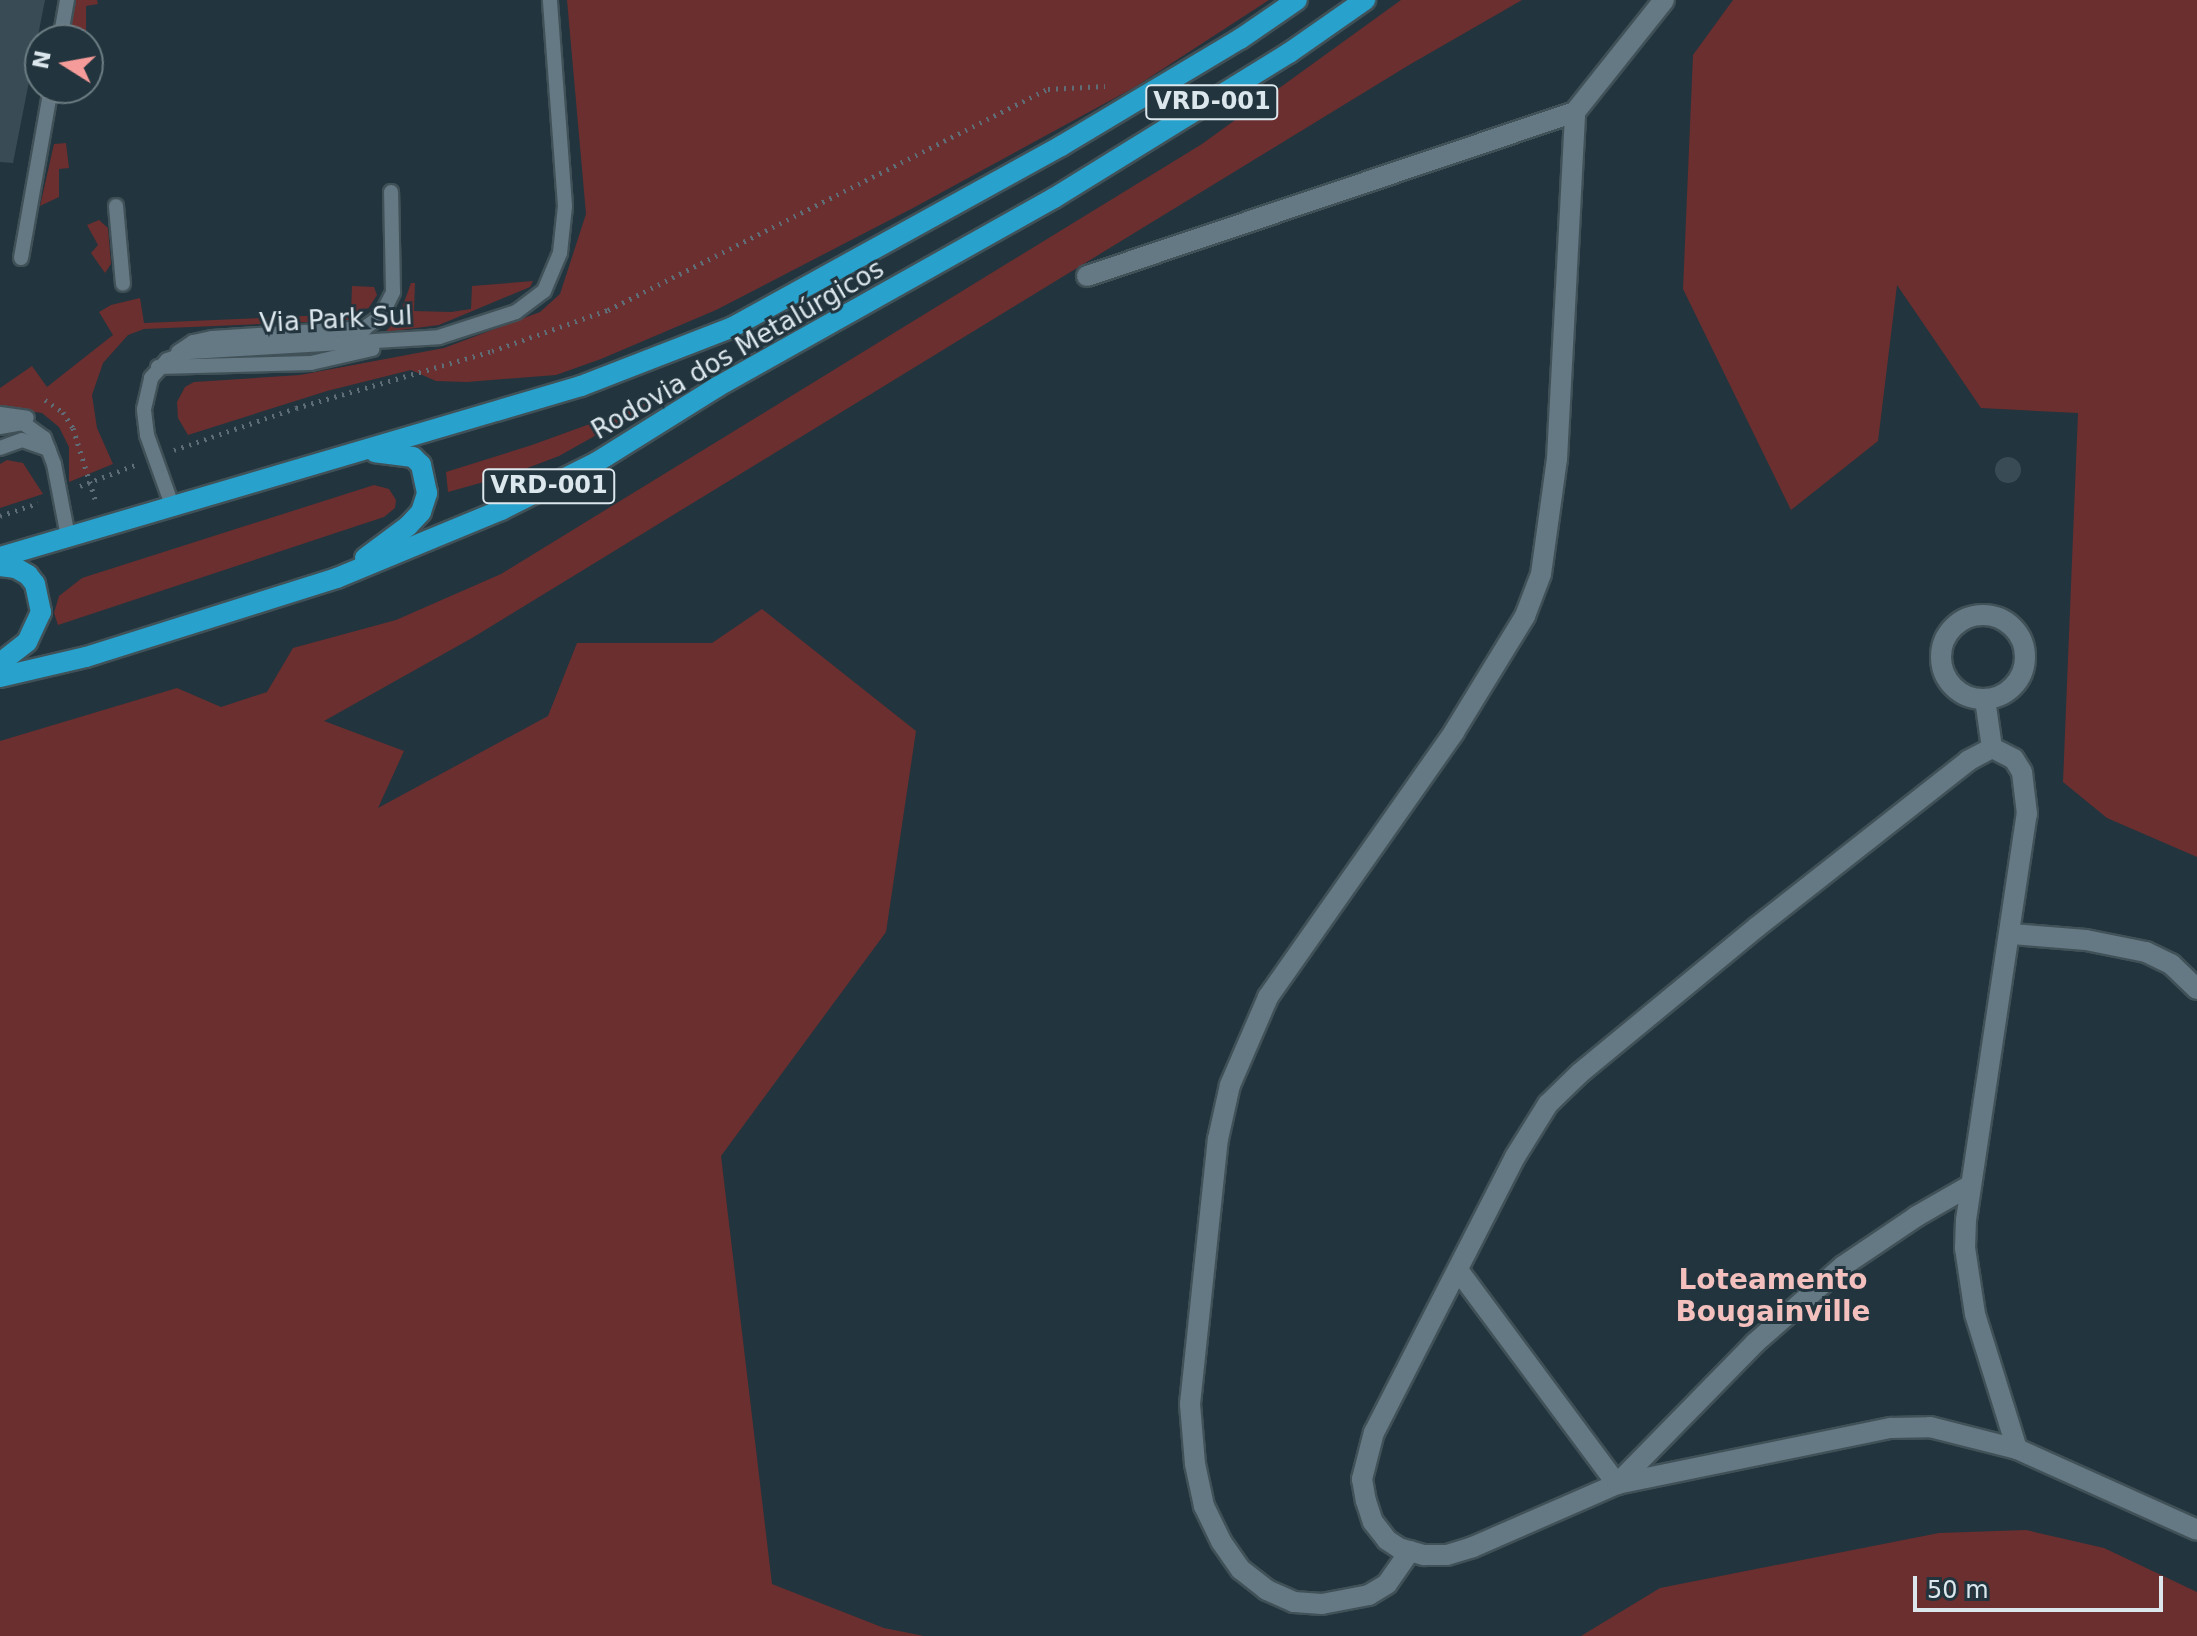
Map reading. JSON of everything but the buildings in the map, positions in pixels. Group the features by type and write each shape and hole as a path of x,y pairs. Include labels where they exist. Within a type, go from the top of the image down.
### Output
{"main road":[{"name":"Rodovia dos Metalúrgicos","path":"359,452 581,386 733,327 1061,146 1240,39 1297,0"},
{"name":"Rodovia dos Metalúrgicos","path":"0,677 86,657 337,578 454,531 597,462 717,387 1175,126 1365,0"},
{"name":"VRD-001","path":"0,557 359,452"},
{"path":"337,578 408,526 421,512 427,493 421,465 413,457 359,452"},
{"path":"0,566 16,568 28,575 35,584 41,612 27,642 0,663"}],"street":[{"path":"1087,276 1575,112 1664,0"},
{"path":"1410,1551 1387,1584 1369,1595 1322,1604 1294,1602 1267,1590 1241,1570 1221,1541 1204,1506 1195,1464 1190,1404 1218,1139 1235,1072 1268,997 1484,685 1525,616 1541,574 1557,459 1575,112"},
{"path":"1987,614 2011,625 2020,635 2025,664 2012,688 1985,699 1971,698 1958,691 1943,669 1941,655 1951,630 1961,621 1987,614"},
{"path":"1985,699 1992,748"},
{"path":"1992,748 2014,759 2026,791 2027,814 2012,934 1971,1185 1966,1234 1968,1279 1984,1347 2017,1449"},
{"path":"1992,748 1968,761 1580,1073 1548,1104 1530,1130 1365,1456 1362,1479 1373,1522 1387,1540 1410,1551 1447,1555 1473,1547 1617,1484 1891,1428 1930,1427 2017,1449 2197,1530"},
{"path":"2012,934 2086,940 2146,952 2171,964 2197,989"},
{"path":"1617,1484 1755,1343 1843,1266 1892,1231 1971,1185"},
{"path":"1458,1270 1617,1484"}],"lane":[{"path":"63,24 67,0"},
{"name":"Via Park Sul","path":"162,364 190,352 439,337 491,321 538,298 553,277 560,253 565,184 550,0"},
{"path":"21,258 48,104"},
{"path":"319,346 366,328 387,309 394,284 391,192"},
{"path":"116,206 123,284"},
{"path":"172,505 155,458 144,409 146,393 162,364 185,346 202,339 366,328"},
{"path":"162,364 311,363 405,341"},
{"path":"0,414 16,414 32,420 49,449 68,537"},
{"path":"0,427 23,423 41,435"},
{"path":"0,448 28,440 49,449"}],"path":[{"path":"61,494 194,441 492,351 608,310 1048,89 1093,89 1113,83"},
{"path":"0,516 45,501 43,494"}],"shaded area":[{"path":"76,0 97,0 98,4 86,6 86,24 71,24"},
{"path":"567,0 1269,0 1135,87 913,208 716,310 601,359 556,375 467,382 436,381 411,370 327,391 188,435 178,418 177,402 185,387 194,382 300,375 444,348 540,312 560,294 586,214"},
{"path":"1401,0 1522,0 1409,65 472,638 324,721 404,751 378,808 548,716 577,643 712,643 762,609 916,731 886,932 721,1156 772,1584 884,1628 924,1636 0,1636 0,741 177,688 221,707 267,692 293,648 396,620 501,574 1202,144"},
{"path":"1733,0 2197,0 2197,857 2107,818 2063,782 2078,413 1981,408 1897,285 1878,441 1791,510 1683,289 1693,55"},
{"path":"66,143 69,168 59,169 59,197 40,206 54,144"},
{"path":"99,220 108,228 111,264 105,273 91,253 98,245 87,225"},
{"path":"533,281 530,287 439,325 385,332 398,319 411,283 415,283 414,311 451,312 471,309 472,286"},
{"path":"352,286 374,287 377,295 366,312 354,320 144,329 128,335 103,363 92,395 97,428 113,464 69,482 69,447 59,427 42,413 0,407 0,388 32,366 47,387 113,335 99,312 111,305 140,298 144,323 351,314"},
{"path":"645,404 643,409 559,456 509,475 448,492 446,472"},
{"path":"7,460 23,463 43,494 0,508 0,464"},
{"path":"374,485 389,489 396,500 395,508 384,517 58,625 54,613 59,596 82,578"},
{"path":"2026,1530 2104,1548 2197,1592 2197,1636 1581,1636 1660,1588 1939,1533"}],"district":[{"name":"Loteamento Bougainville","path":"1773,1296"}]}
